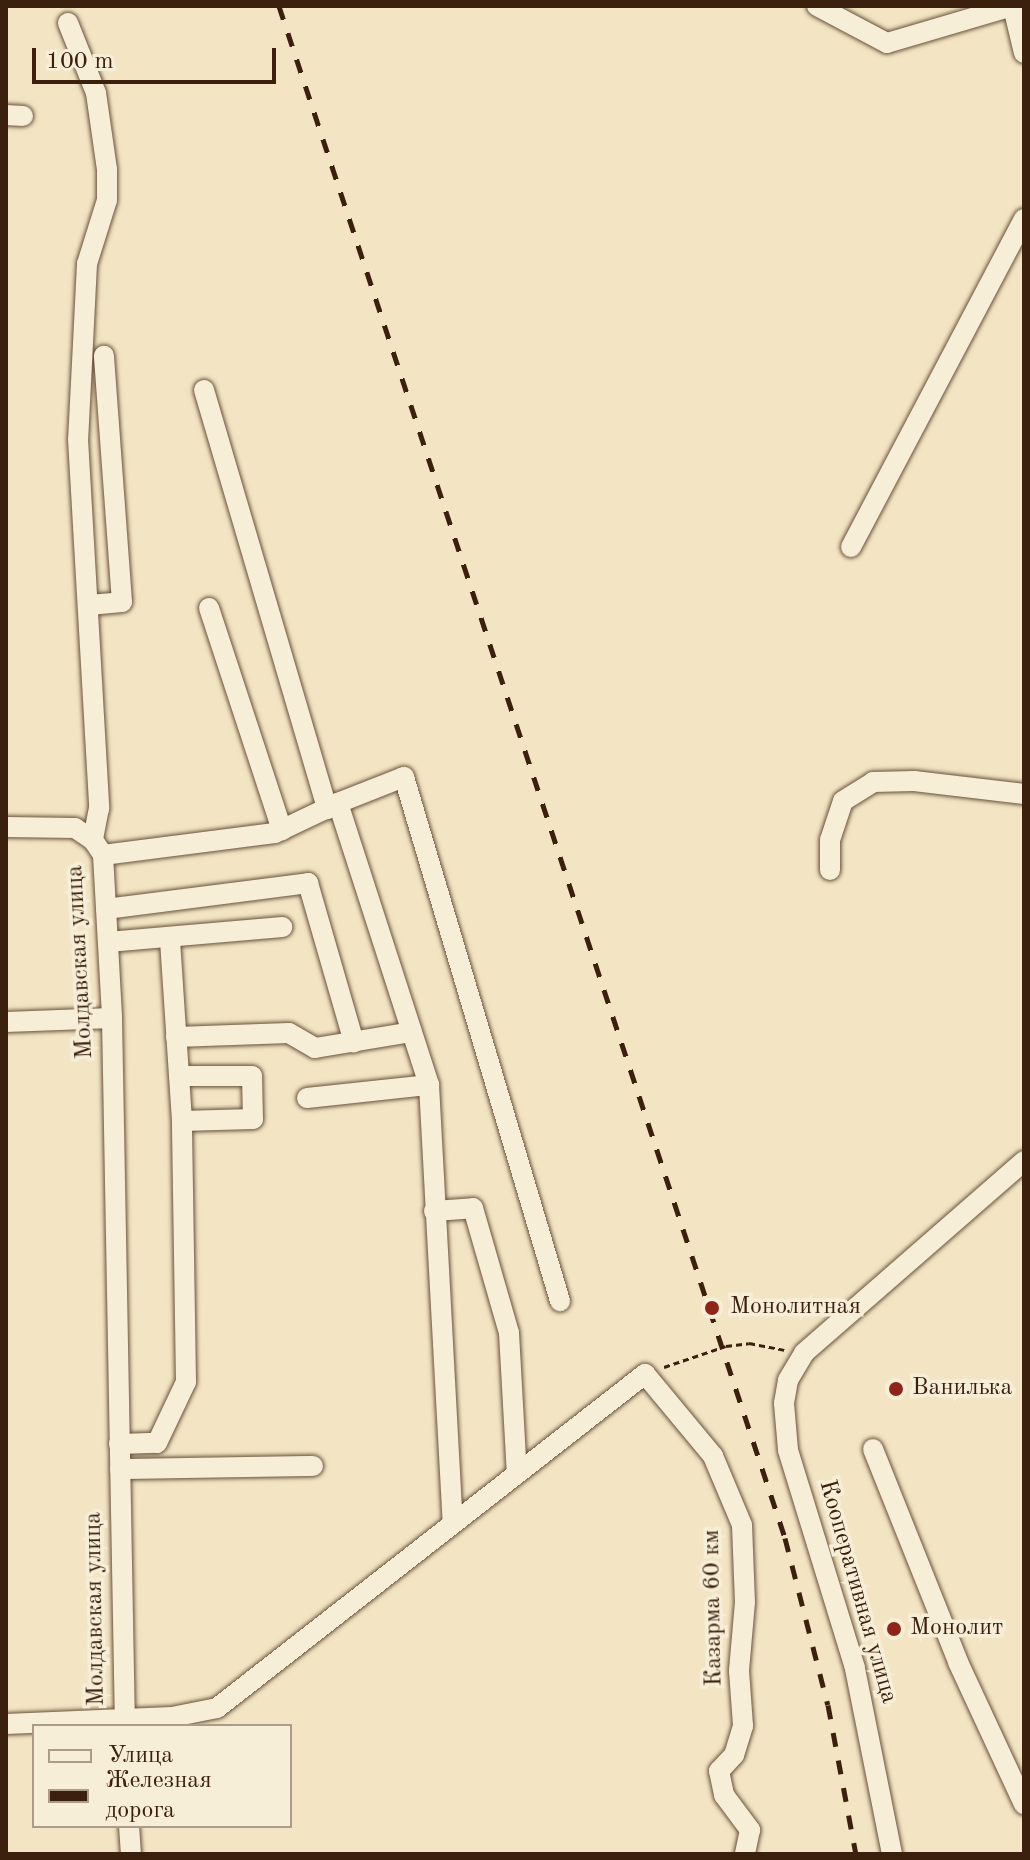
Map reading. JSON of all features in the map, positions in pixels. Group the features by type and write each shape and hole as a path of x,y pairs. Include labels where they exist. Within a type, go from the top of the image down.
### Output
{"street":[{"path":"817,6 887,43 1013,6 1024,53"},
{"name":"Молдавская улица","path":"68,23 96,93 107,169 107,200 87,264 82,312 78,439 99,808 98,847 106,909 112,1018 125,1723"},
{"path":"851,547 1024,219"},
{"path":"89,605 122,602 104,356"},
{"path":"204,390 332,806 429,1085 453,1523"},
{"path":"209,608 282,830"},
{"path":"6,827 75,828 98,847 282,830 404,777 560,1301"},
{"path":"830,870 830,840 843,801 873,782 914,781 1024,794"},
{"path":"106,909 308,883 354,1042"},
{"path":"108,942 282,927"},
{"path":"119,1444 157,1443 186,1382 182,1121 170,939"},
{"path":"6,1022 112,1018"},
{"path":"176,1037 289,1033 315,1048 412,1032"},
{"path":"179,1076 252,1076 253,1119 182,1121"},
{"path":"307,1098 429,1085"},
{"name":"Кооперативная улица","path":"892,1854 855,1668 788,1450 784,1403 788,1380 804,1353 1024,1161"},
{"path":"434,1211 473,1208 509,1333 517,1474"},
{"path":"6,1724 125,1723 217,1708 645,1374"},
{"name":"Казарма 60 км","path":"645,1374 713,1456 742,1525 745,1602 739,1671 743,1726 734,1755 719,1771 724,1795 750,1830 745,1854"},
{"path":"873,1449 958,1662 1024,1804"},
{"path":"120,1469 313,1466"},
{"path":"129,1828 131,1854"}],"path":[{"path":"645,1374 749,1343 804,1353"}],"railway":[{"path":"279,6 785,1538 828,1705 856,1854"}],"place":[{"name":"Монолитная","path":"712,1308"},
{"name":"Ванилька","path":"896,1389"},
{"name":"Монолит","path":"894,1629"}]}
